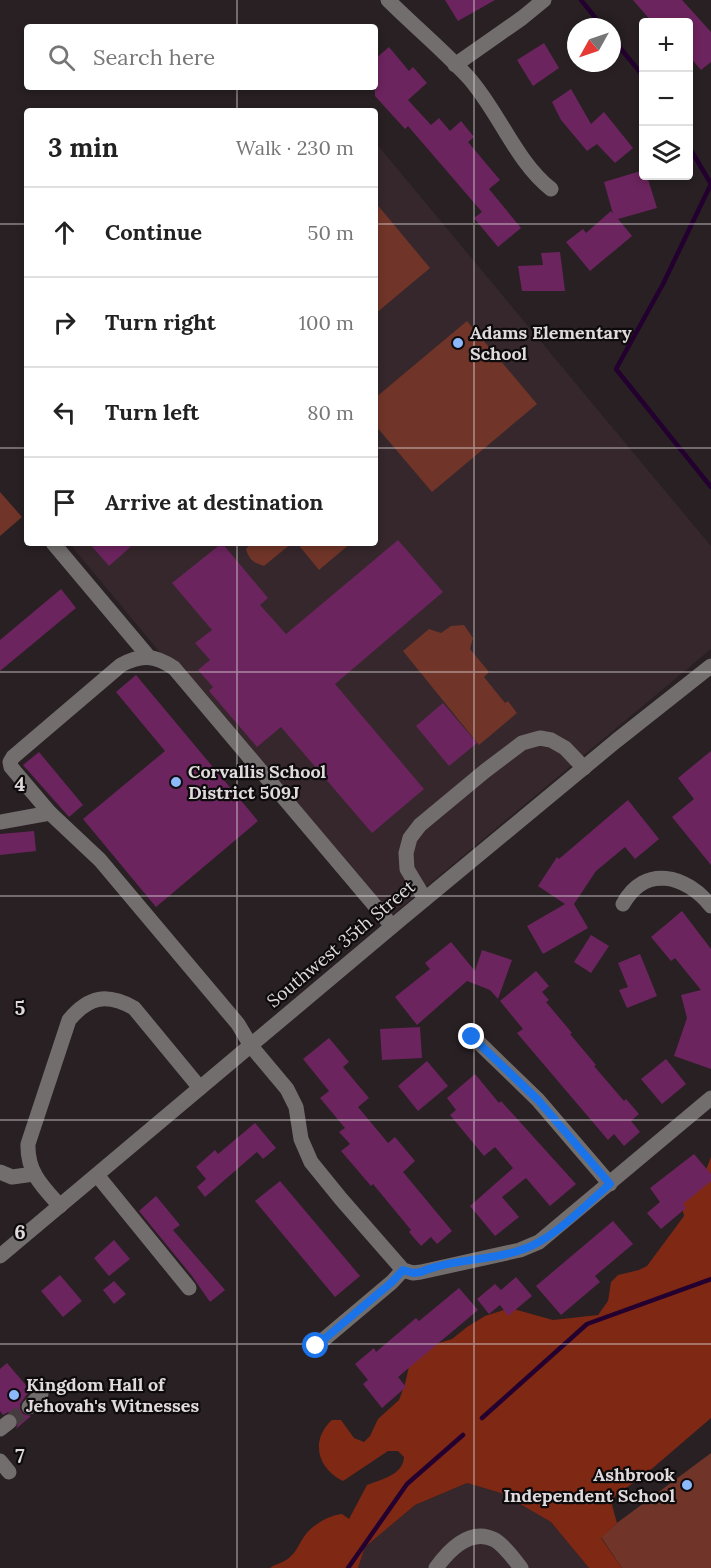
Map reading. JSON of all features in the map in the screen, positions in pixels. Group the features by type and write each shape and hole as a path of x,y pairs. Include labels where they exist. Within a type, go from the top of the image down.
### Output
{"street":[{"path":"388,0 469,78 528,166 551,189"},
{"path":"455,65 544,0"},
{"path":"56,546 148,656"},
{"path":"392,926 174,668 162,660 148,656 134,658 121,665 10,762 11,767 51,813 100,860 238,1024 250,1046 287,1089 296,1107 301,1139 311,1162 340,1199 403,1270 413,1273 421,1272 520,1250 539,1242 711,1098"},
{"name":"Southwest 35th Street","path":"0,1256 392,926 711,666"},
{"path":"425,899 407,869 406,853 410,838 420,825 485,771 522,743 540,738 551,740 565,748 584,768"},
{"path":"0,822 51,813"},
{"path":"623,904 639,885 652,879 663,878 680,881 695,888 711,906"},
{"path":"60,1206 36,1180 27,1155 31,1134 69,1020 79,1008 97,999 111,998 121,1000 134,1008 200,1088"},
{"path":"472,1037 538,1100 610,1184"},
{"path":"0,1172 12,1177 33,1174"},
{"path":"97,1175 189,1287"},
{"path":"316,1346 392,1282 403,1270"},
{"path":"29,1407 41,1394"},
{"path":"436,1568 444,1557 463,1541 482,1536 494,1540 521,1568"}],"shaded area":[{"name":"Adams Elementary School","path":"378,146 711,546 711,649 384,922 71,546 378,546"},
{"path":"378,206 430,268 378,311"},
{"path":"467,321 537,404 432,492 378,429 378,395"},
{"path":"0,492 22,517 0,536"},
{"path":"248,546 288,546 264,566 250,558 246,549"},
{"path":"299,546 347,546 319,570"},
{"path":"464,625 473,638 470,649 489,672 484,677 505,703 508,701 517,713 479,745 403,651 429,629 441,633 451,626"},
{"path":"711,1157 711,1418 647,1473 615,1496 612,1505 617,1523 601,1538 622,1568 589,1568 551,1522 501,1493 467,1483 415,1505 365,1547 358,1568 270,1568 290,1557 309,1530 327,1518 342,1514 349,1519 367,1485 391,1476 403,1463 404,1457 398,1451 388,1451 343,1481 327,1469 319,1453 321,1436 332,1420 341,1420 354,1438 364,1442 370,1436 378,1419 399,1400 410,1362 422,1348 452,1339 485,1316 510,1308 553,1320 598,1315 608,1301 611,1282 618,1275 647,1266 684,1216 683,1190 704,1175"},
{"name":"Ashbrook Independent School","path":"711,1453 711,1568 622,1568 601,1537"},
{"path":"467,1483 501,1493 551,1522 589,1568 358,1568 365,1547 415,1505"}],"building":[{"path":"445,0 495,0 458,21"},
{"path":"633,0 682,0 711,32 711,62 701,70 693,61 693,18 649,18"},
{"path":"544,43 559,68 533,86 517,60"},
{"path":"389,47 409,71 413,67 427,83 408,100 431,125 439,118 450,131 461,121 474,137 468,142 500,180 489,189 521,228 498,247 474,218 482,212 408,126 405,129 375,96 375,90 378,90 378,56"},
{"path":"571,89 591,124 604,112 633,148 615,163 597,144 587,151 561,120 552,102"},
{"path":"639,172 639,180 648,180 657,208 618,219 632,236 590,271 566,242 583,229 586,233 611,211 613,214 604,182"},
{"path":"560,252 565,291 522,291 518,266 543,265 541,253"},
{"path":"398,540 443,592 335,684 424,789 372,833 281,727 257,747 209,691 213,687 198,670 210,660 195,643 212,630 172,583 218,546 225,546 268,598 260,605 286,634"},
{"path":"92,546 132,546 109,566"},
{"path":"61,589 76,608 0,671 0,640"},
{"name":"Corvallis School District 509J","path":"136,675 258,821 156,907 83,819 165,751 116,692"},
{"path":"443,703 477,743 449,766 416,726"},
{"path":"711,751 711,865 672,817 694,799 678,778"},
{"path":"39,752 83,805 69,817 23,765"},
{"path":"628,800 659,839 635,859 625,847 596,871 574,904 588,928 543,954 527,926 565,904 538,886 557,857 559,859"},
{"path":"34,831 36,851 0,855 0,834"},
{"path":"682,911 711,949 711,1069 674,1056 687,1018 681,995 701,990 675,958 671,961 651,937"},
{"path":"591,935 609,946 591,973 574,962"},
{"path":"451,942 475,971 482,950 512,960 498,999 490,990 467,981 417,1025 395,997 430,969 425,963"},
{"path":"640,954 657,996 627,1008 619,990 628,987 618,963"},
{"path":"536,971 549,986 542,992 549,1000 546,1002 596,1065 594,1066 624,1101 626,1099 639,1114 631,1121 640,1132 624,1146 614,1134 608,1140 517,1033 523,1029 500,1001"},
{"path":"420,1027 422,1058 382,1060 380,1029"},
{"path":"329,1038 349,1062 343,1067 369,1098 358,1107 388,1143 395,1137 415,1161 403,1172 452,1231 437,1244 431,1237 421,1246 409,1232 411,1230 373,1184 371,1186 341,1151 350,1144 339,1132 345,1128 320,1098 329,1091 303,1059"},
{"path":"666,1059 686,1084 662,1104 641,1079"},
{"path":"427,1061 448,1086 418,1111 398,1086"},
{"path":"475,1074 499,1103 501,1101 576,1184 550,1206 526,1178 502,1197 519,1217 495,1236 470,1206 513,1168 495,1147 484,1156 450,1115 456,1110 447,1098"},
{"path":"255,1123 276,1148 263,1159 257,1152 205,1197 197,1187 206,1179 196,1167 215,1150 218,1154"},
{"path":"694,1154 711,1174 711,1181 683,1204 686,1208 661,1229 647,1213 660,1202 650,1188"},
{"path":"280,1181 360,1276 335,1297 255,1201"},
{"path":"156,1196 180,1225 173,1230 225,1290 210,1302 192,1276 139,1211"},
{"path":"613,1221 633,1244 595,1276 600,1282 561,1315 536,1286"},
{"path":"114,1240 130,1259 109,1276 94,1258"},
{"path":"60,1275 82,1301 63,1317 41,1291"},
{"path":"516,1277 532,1296 508,1316 500,1305 489,1314 477,1299 495,1284 501,1290"},
{"path":"114,1281 126,1294 114,1304 103,1290"},
{"path":"459,1288 478,1310 398,1377 406,1387 382,1408 363,1384 368,1380 355,1364 374,1348 376,1352 416,1318 419,1321"},
{"name":"Kingdom Hall of Jehovah's Witnesses","path":"7,1363 30,1390 20,1404 20,1409 23,1414 31,1416 16,1429 19,1421 16,1416 8,1412 3,1415 0,1411 0,1369"}],"waterway":[{"path":"581,0 596,18"},
{"path":"621,49 640,72"},
{"path":"693,153 711,184 663,284 616,369 711,487"},
{"path":"482,1418 587,1324 711,1279"},
{"path":"348,1568 407,1484 463,1435"}],"tunnel":[{"path":"9,1422 29,1407"}],"place":[{"name":"Adams Elementary School","path":"458,343"},
{"name":"Corvallis School District 509J","path":"176,782"},
{"name":"Kingdom Hall of Jehovah's Witnesses","path":"14,1395"},
{"name":"Ashbrook Independent School","path":"687,1485"}],"route":[{"path":"316,1346 392,1282 403,1270 413,1273 421,1272 520,1250 539,1242 553,1232 610,1184 538,1100 472,1037"}]}
